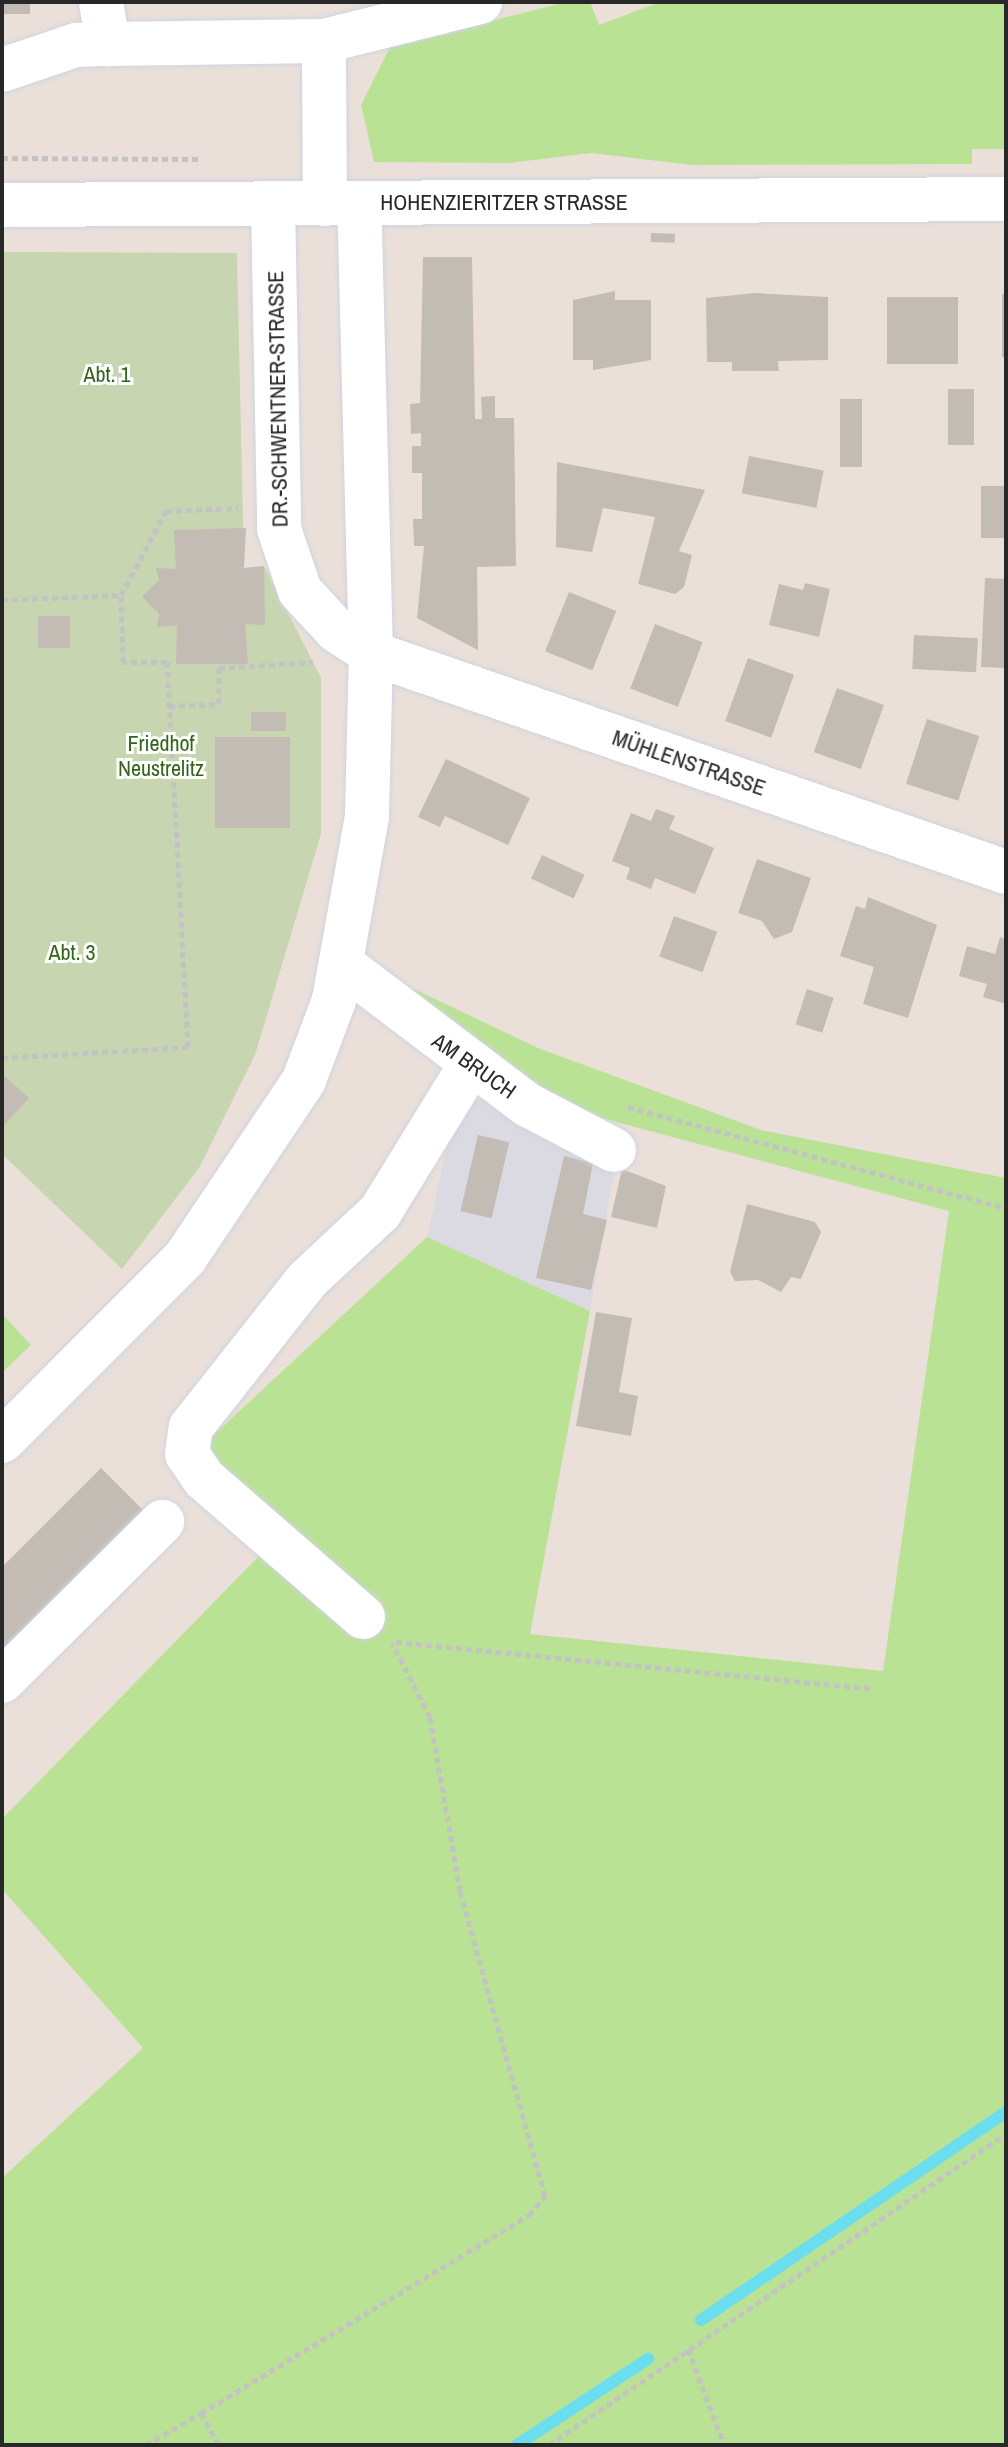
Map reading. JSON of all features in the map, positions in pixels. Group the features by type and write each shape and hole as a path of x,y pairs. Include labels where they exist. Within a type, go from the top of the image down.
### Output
{"street":[{"path":"101,2 108,44"},
{"path":"2,70 76,45 324,41 480,2"},
{"path":"2,1441 142,1306 232,1195 304,1080 344,966 366,828 354,642 342,204 324,41"},
{"name":"HOHENZIERITZER STRASSE","path":"2,205 1006,199"},
{"name":"DR.-SCHWENTNER-STRASSE","path":"273,204 278,507 286,563 354,642"},
{"name":"MÜHLENSTRASSE","path":"354,642 1006,872"},
{"name":"AM BRUCH","path":"344,966 471,1064 565,1128 614,1150"},
{"path":"377,1629 204,1479 187,1454 191,1427 307,1280 380,1212 471,1064"},
{"path":"2,1681 162,1522"}],"path":[{"path":"2,1058 188,1047 167,662 123,662 121,595 166,511 278,507"},
{"path":"2,600 121,595"},
{"path":"169,706 219,704 219,665 309,667 354,642"},
{"path":"624,1106 1006,1208"},
{"path":"377,1629 872,1689"},
{"path":"146,2445 529,2215 545,2196 460,1891 430,1717 377,1629"},
{"path":"549,2445 1006,2134"},
{"path":"688,2349 724,2445"},
{"path":"201,2413 219,2445"}],"shaded area":[{"path":"492,1097 560,1148 616,1161 590,1311 427,1237 453,1119 470,1102"}],"green space":[{"path":"566,2 590,2 599,25 660,2 1006,2 1006,149 972,149 972,164 692,165 591,153 509,163 374,162 361,105 390,47"},
{"name":"Friedhof Neustrelitz","path":"2,252 237,253 244,568 264,566 321,678 321,834 255,1055 199,1168 122,1269 2,1154"},
{"path":"414,989 538,1048 761,1130 1006,1178 1006,2445 2,2445 2,2178 143,2048 2,1889 2,1819 261,1554 178,1468 427,1237 590,1311 530,1634 883,1671 949,1211 549,1104 418,1014"},
{"path":"2,1314 31,1345 2,1373"}],"building":[{"path":"2,2 30,2 30,14 2,14"},
{"path":"651,233 675,234 675,243 651,242"},
{"path":"423,257 472,257 475,419 482,419 481,397 495,396 495,418 514,418 516,566 477,567 478,650 417,618 424,546 414,546 413,519 422,519 422,473 412,473 412,446 421,446 421,433 411,434 410,404 420,403"},
{"path":"615,291 615,300 651,300 651,360 593,370 593,360 573,360 573,300"},
{"path":"755,293 828,297 828,360 778,361 779,371 732,371 732,362 707,362 706,298"},
{"path":"1002,294 1006,294 1006,357 1002,357"},
{"path":"887,297 958,297 958,364 887,364"},
{"path":"948,389 974,389 974,445 948,445"},
{"path":"840,399 862,399 862,467 840,467"},
{"path":"749,456 824,471 816,508 742,493"},
{"path":"557,462 705,490 679,551 692,555 684,587 675,594 638,584 655,517 603,508 592,552 556,547"},
{"path":"981,486 1006,486 1006,538 981,538"},
{"path":"246,528 244,568 264,566 265,625 245,624 248,664 176,664 177,625 157,627 159,614 142,597 159,580 156,568 176,569 174,530"},
{"path":"985,578 1006,579 1006,668 981,667"},
{"path":"805,583 830,589 819,637 769,625 779,584 803,590"},
{"path":"569,592 616,611 592,670 545,651"},
{"path":"38,616 70,616 70,648 38,648"},
{"path":"655,624 703,642 678,707 630,688"},
{"path":"914,635 978,638 976,672 912,669"},
{"path":"748,658 794,675 771,738 725,721"},
{"path":"837,688 884,705 861,769 814,752"},
{"path":"251,712 286,712 286,731 251,731"},
{"path":"927,719 979,736 958,801 906,784"},
{"path":"215,737 290,737 290,828 215,828"},
{"path":"446,759 530,798 508,845 445,816 440,827 418,817"},
{"path":"656,809 675,816 669,829 714,848 695,894 655,878 651,889 626,879 630,868 612,861 631,813 651,821"},
{"path":"542,855 585,875 574,898 531,879"},
{"path":"757,859 811,878 792,932 774,939 762,921 738,913"},
{"path":"868,897 937,925 908,1018 863,1004 874,967 840,956 856,906 865,909"},
{"path":"674,916 717,932 703,972 659,956"},
{"path":"1000,937 1006,939 1006,1004 983,997 987,984 959,976 967,946 995,954"},
{"path":"807,989 834,998 822,1033 796,1024"},
{"path":"2,1074 29,1098 2,1127"},
{"path":"478,1135 509,1142 492,1218 460,1211"},
{"path":"564,1156 593,1163 583,1214 607,1220 591,1290 536,1278"},
{"path":"622,1169 666,1186 657,1228 611,1217"},
{"path":"747,1204 815,1222 821,1232 801,1279 791,1277 781,1292 758,1280 735,1281 730,1272"},
{"path":"596,1312 632,1318 619,1392 638,1396 631,1436 576,1426"},
{"path":"101,1468 144,1511 2,1652 2,1567"}],"waterway":[{"path":"701,2320 1006,2112"},
{"path":"517,2445 648,2359"}],"park label":[{"name":"Abt. 1","path":"107,375"},
{"name":"Abt. 3","path":"72,953"}]}
